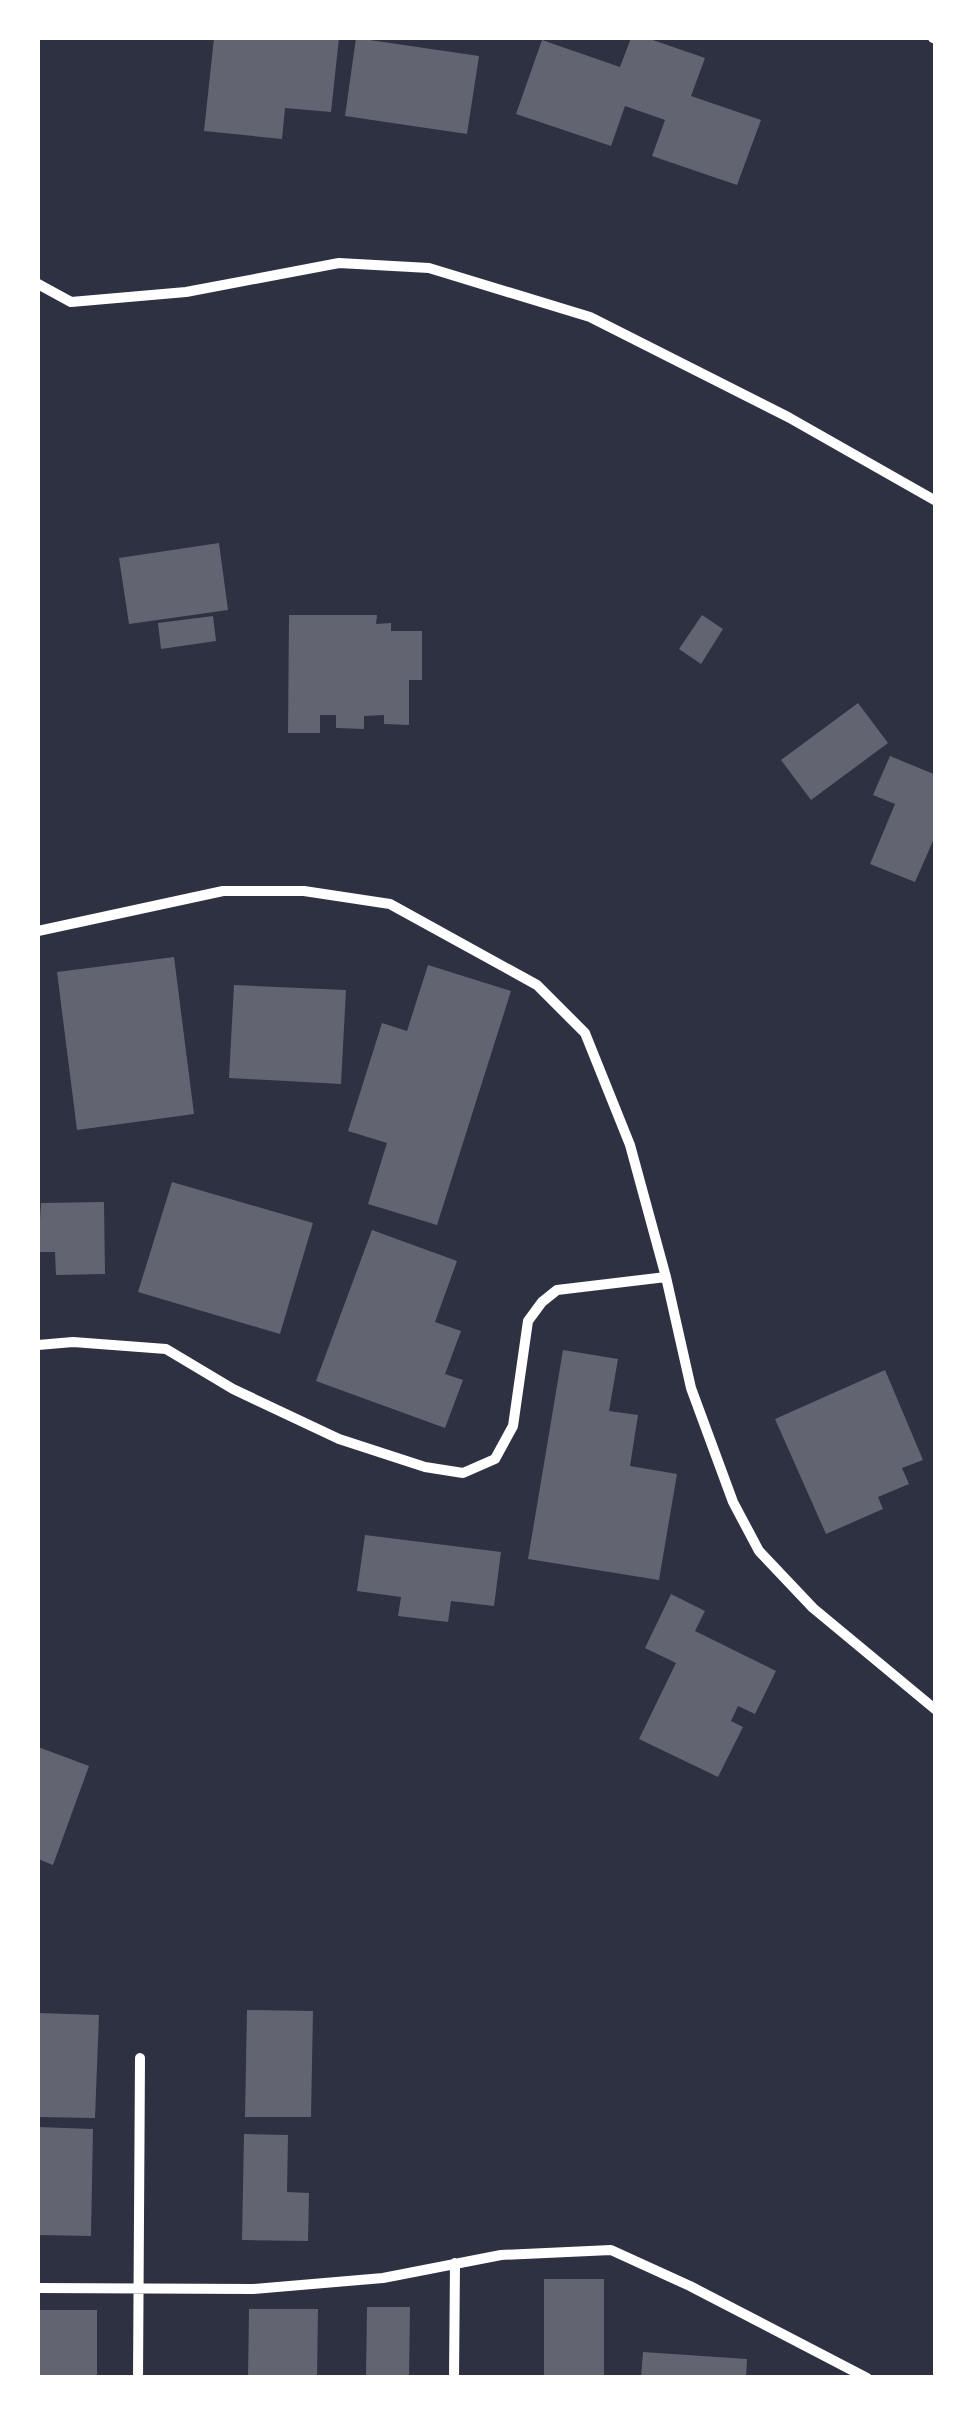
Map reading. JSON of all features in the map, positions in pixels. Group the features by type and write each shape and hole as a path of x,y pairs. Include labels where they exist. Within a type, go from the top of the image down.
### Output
{"street":[{"path":"38,284 71,302 186,292 339,262 428,268 590,316 788,418 936,501"},
{"path":"38,931 223,892 304,891 390,904 538,985 585,1033 630,1144 666,1277 690,1388 733,1502 759,1551 813,1608 936,1710"},
{"path":"38,1345 73,1342 166,1349 233,1389 339,1440 426,1468 463,1472 495,1458 513,1426 528,1320 542,1302 557,1290 666,1277"},
{"path":"138,2378 140,2058"},
{"path":"38,2288 253,2289 384,2278 501,2255 611,2250 690,2286 867,2378"},
{"path":"454,2378 456,2264"}],"building":[{"path":"214,38 339,38 331,112 285,108 282,139 204,131"},
{"path":"356,38 479,56 467,134 345,116"},
{"path":"631,38 647,38 705,58 691,96 761,120 737,185 652,156 665,120 625,106 611,146 516,114 542,40 620,67"},
{"path":"219,543 228,610 129,624 119,558"},
{"path":"289,615 377,615 376,624 391,623 391,631 422,631 422,680 409,680 409,725 384,724 384,715 364,716 364,729 336,728 336,715 320,715 320,733 288,733"},
{"path":"702,615 723,629 701,664 679,649"},
{"path":"213,616 216,641 161,649 158,623"},
{"path":"858,703 888,743 811,800 781,760"},
{"path":"890,756 936,775 936,834 915,882 870,864 895,804 873,795"},
{"path":"174,957 194,1114 77,1130 57,972"},
{"path":"428,965 511,991 437,1225 368,1204 387,1143 348,1131 382,1023 407,1031"},
{"path":"234,985 346,990 341,1084 229,1078"},
{"path":"172,1182 313,1223 280,1334 138,1292"},
{"path":"104,1202 105,1274 56,1275 55,1252 38,1252 41,1203"},
{"path":"372,1230 457,1261 435,1322 461,1331 445,1374 463,1380 445,1428 316,1381"},
{"path":"563,1350 618,1359 609,1411 638,1415 630,1466 677,1474 659,1580 528,1559"},
{"path":"885,1370 923,1460 902,1468 909,1484 878,1497 883,1509 826,1534 775,1419"},
{"path":"365,1535 501,1552 494,1606 451,1601 448,1622 398,1616 401,1597 357,1591"},
{"path":"671,1594 705,1611 695,1631 776,1671 755,1714 738,1706 731,1721 743,1727 718,1777 639,1739 676,1663 645,1648"},
{"path":"38,1747 89,1766 53,1865 38,1859"},
{"path":"247,2010 313,2011 311,2117 245,2117"},
{"path":"38,2013 99,2015 95,2118 38,2117"},
{"path":"38,2127 93,2129 91,2236 38,2235"},
{"path":"244,2134 288,2135 287,2192 309,2193 308,2241 242,2240"},
{"path":"544,2279 604,2279 604,2378 544,2378"},
{"path":"367,2307 410,2307 409,2378 366,2378"},
{"path":"249,2309 318,2309 317,2378 248,2378"},
{"path":"38,2310 97,2310 97,2378 38,2378"},
{"path":"643,2352 747,2359 746,2378 641,2378"}]}
